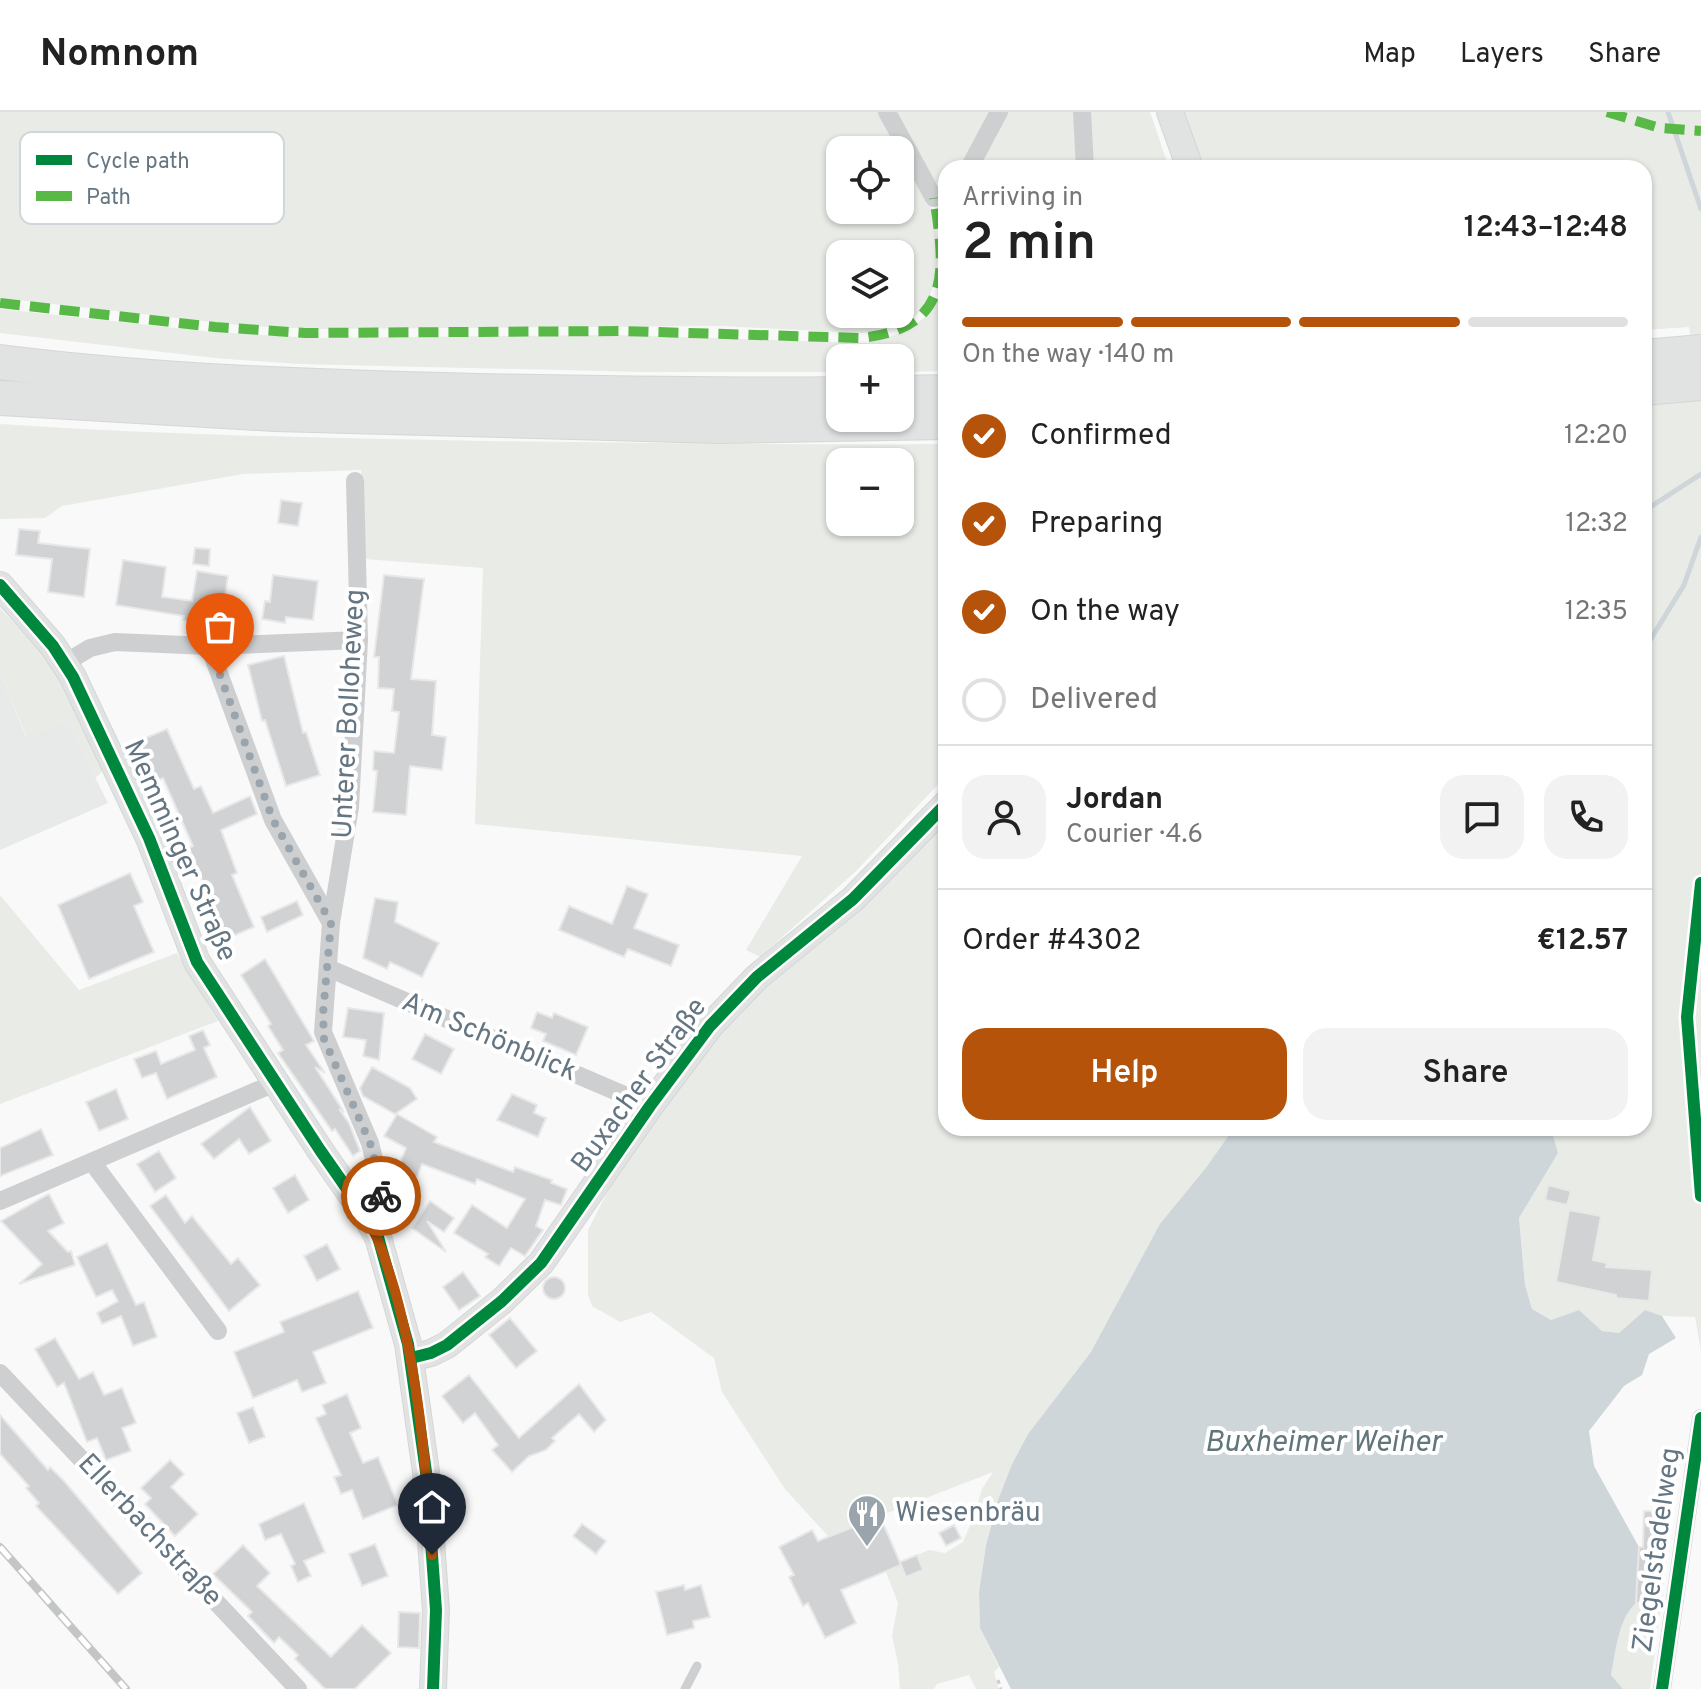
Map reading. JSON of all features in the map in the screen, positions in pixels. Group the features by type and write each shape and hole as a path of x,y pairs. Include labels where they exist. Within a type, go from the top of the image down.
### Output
{"highway":[{"path":"1652,356 1701,352"},
{"path":"0,362 290,387 714,396 826,394"},
{"path":"1652,387 1701,383"},
{"path":"914,393 938,392"},
{"path":"0,398 275,414 718,426 938,422"}],"street":[{"path":"887,112 934,198 938,196"},
{"path":"973,160 999,112"},
{"path":"1082,112 1085,160"},
{"path":"1170,112 1187,160"},
{"name":"Unterer Bolloheweg","path":"355,481 359,640 350,807 331,923 323,1014 324,1039 362,1121 381,1188 381,1203 366,1216"},
{"name":"Memminger Straße","path":"0,585 65,663 84,698 149,838 190,949 378,1237 411,1358 426,1472 436,1610 433,1689"},
{"path":"65,663 90,648 115,642 209,646 359,640"},
{"path":"209,646 273,820 331,923"},
{"name":"Buxacher Straße","path":"411,1358 447,1345 502,1301 541,1263 688,1054 731,1003 757,977 853,899 938,812"},
{"name":"Am Schönblick","path":"328,968 650,1106"},
{"path":"0,1201 275,1083"},
{"path":"92,1162 218,1331"},
{"name":"Ellerbachstraße","path":"0,1373 298,1689"},
{"name":"Ziegelstadelweg","path":"1662,1689 1701,1418"}],"lane":[{"path":"685,1689 697,1666"}],"path":[{"path":"998,1680 1001,1689"}],"shaded area":[{"path":"0,112 882,112 896,136 826,136 826,224 914,224 914,168 924,188 936,230 935,280 930,296 914,316 914,240 826,240 826,328 887,328 862,333 721,326 316,329 248,326 0,298"},
{"path":"891,112 994,112 968,160 938,160 938,183 933,183 914,151 914,136 905,136"},
{"path":"1004,112 1076,112 1079,160 979,160"},
{"path":"1087,112 1150,112 1166,160 1090,160"},
{"path":"1182,112 1701,112 1701,1351 1695,1317 1662,1316 1645,1310 1619,1333 1602,1331 1579,1310 1551,1320 1532,1309 1525,1285 1519,1218 1558,1153 1553,1136 1652,1136 1652,400 1699,397 1689,327 1652,329 1652,160 1197,160"},
{"path":"938,300 938,371 914,372 914,344 826,344 826,372 644,372 298,364 215,358 0,333 0,309 213,332 312,338 613,335 867,343 914,328"},
{"path":"0,424 364,439 938,444 938,784 856,871 760,957 746,950 802,856 475,824 483,568 365,559 361,470 243,474 62,506 45,518 0,519"},
{"path":"0,608 53,665 105,764 95,778 67,723 27,738 0,672"},
{"path":"0,672 26,737 67,722 108,803 0,850"},
{"path":"938,827 938,1136 1228,1136 1091,1352 1028,1434 1012,1464 986,1544 979,1592 980,1628 999,1667 994,1672 999,1689 976,1689 969,1675 937,1684 934,1689 900,1689 892,1636 898,1603 886,1572 901,1565 907,1577 922,1570 917,1555 929,1550 945,1553 963,1542 982,1489 993,1472 828,1536 785,1489 722,1392 714,1358 651,1312 620,1322 592,1306 588,1295 588,1230 615,1177 677,1082 749,1000 841,927"},
{"path":"0,895 79,990 177,953 218,1021 0,1104"},
{"path":"1636,1603 1643,1603 1643,1610 1660,1612 1650,1689 1623,1689 1611,1675 1621,1627"}],"water":[{"name":"Buxheimer Weiher","path":"1228,1136 1553,1136 1558,1153 1519,1218 1525,1285 1532,1309 1551,1320 1579,1310 1602,1331 1619,1333 1645,1310 1662,1316 1676,1338 1649,1354 1642,1375 1624,1386 1589,1431 1594,1466 1639,1547 1636,1603 1621,1627 1611,1675 1623,1689 1011,1689 980,1628 979,1592 986,1545 998,1500 1028,1434 1091,1352 1160,1224"}],"building":[{"path":"281,500 302,503 298,526 278,523"},
{"path":"19,529 40,531 38,543 90,549 84,597 48,592 52,559 16,555"},
{"path":"195,548 210,549 209,566 193,564"},
{"path":"123,560 166,567 162,597 192,601 197,571 228,576 222,616 203,613 202,623 183,620 184,616 116,605"},
{"path":"273,575 318,581 313,620 286,617 285,623 262,619 265,601 270,602"},
{"path":"384,575 424,579 411,679 436,681 432,735 446,737 442,770 410,766 406,815 373,812 377,771 373,770 374,751 394,753 399,712 392,711 394,689 378,688 379,657 374,657"},
{"path":"284,656 303,733 306,732 320,775 286,786 265,720 262,721 248,665"},
{"path":"167,729 194,789 201,786 213,813 250,796 257,814 221,830 237,873 232,875 254,927 226,939 189,848 193,846 163,778 154,782 136,742"},
{"path":"130,873 143,902 134,906 154,952 89,979 58,905"},
{"path":"627,886 648,894 634,928 679,945 671,966 628,949 624,957 559,930 569,906 612,924"},
{"path":"375,898 398,902 395,922 439,943 422,977 390,962 387,969 363,958"},
{"path":"297,901 303,915 267,932 261,917"},
{"path":"265,959 314,1041 306,1045 325,1073 315,1067 349,1123 360,1151 353,1156 278,1053 283,1050 268,1026 271,1024 241,975"},
{"path":"348,1008 384,1013 379,1060 363,1056 366,1040 343,1037"},
{"path":"537,1012 552,1018 554,1013 588,1027 576,1055 543,1041 546,1034 531,1028"},
{"path":"203,1030 210,1045 204,1048 217,1077 167,1099 156,1073 142,1078 134,1059 156,1051 161,1064 195,1050 189,1036"},
{"path":"425,1034 454,1049 441,1074 412,1059"},
{"path":"372,1067 410,1088 417,1099 395,1114 363,1096 360,1088"},
{"path":"116,1089 128,1119 99,1131 86,1102"},
{"path":"512,1094 537,1105 534,1113 546,1118 538,1137 497,1120"},
{"path":"250,1107 271,1141 249,1154 239,1139 214,1159 201,1144"},
{"path":"397,1114 437,1137 434,1142 513,1172 515,1167 552,1180 551,1183 567,1189 561,1205 545,1200 536,1226 543,1230 525,1256 511,1248 499,1266 485,1257 488,1254 454,1233 472,1205 507,1228 525,1199 477,1179 475,1184 422,1164 415,1182 395,1175 406,1148 384,1136"},
{"path":"41,1129 53,1155 0,1176 0,1148"},
{"path":"159,1151 176,1178 155,1192 137,1164"},
{"path":"295,1175 309,1200 288,1213 273,1188"},
{"path":"1548,1185 1571,1191 1567,1205 1545,1200"},
{"path":"49,1194 64,1223 48,1231 68,1252 71,1251 75,1265 19,1284 42,1264 1,1221"},
{"path":"166,1195 185,1223 192,1216 231,1264 238,1258 260,1285 229,1311 150,1206"},
{"path":"430,1201 454,1218 444,1232 427,1221 446,1252 412,1228"},
{"path":"1569,1210 1601,1216 1593,1260 1607,1263 1606,1267 1652,1270 1649,1301 1616,1298 1616,1295 1556,1282"},
{"path":"107,1243 136,1305 144,1302 157,1337 133,1346 121,1316 102,1324 97,1313 118,1301 112,1290 96,1297 77,1257"},
{"path":"327,1244 340,1269 317,1281 304,1256"},
{"path":"463,1272 480,1296 459,1310 443,1287"},
{"path":"554,1277 562,1280 565,1288 562,1296 554,1299 546,1296 543,1288 546,1280"},
{"path":"358,1291 373,1328 313,1352 326,1383 302,1392 297,1380 253,1398 234,1352 284,1332 280,1322"},
{"path":"510,1318 537,1351 516,1368 489,1335"},
{"path":"55,1338 79,1379 93,1372 104,1395 122,1388 136,1423 122,1428 131,1451 106,1460 97,1438 87,1442 64,1383 57,1387 35,1349"},
{"path":"469,1375 519,1438 579,1384 606,1420 594,1432 579,1414 552,1438 555,1441 546,1450 529,1456 512,1472 492,1450 498,1445 475,1413 463,1423 442,1396"},
{"path":"347,1394 361,1428 350,1433 363,1463 378,1457 398,1505 363,1519 352,1490 341,1494 334,1477 341,1475 316,1418 326,1414 322,1405"},
{"path":"253,1407 265,1437 249,1443 237,1413"},
{"path":"0,1415 48,1470 50,1467 64,1481 142,1573 118,1594 36,1506 39,1503 26,1488 29,1486 0,1454"},
{"path":"170,1460 184,1474 171,1487 198,1514 175,1536 145,1504 151,1498 141,1488"},
{"path":"874,1502 901,1565 841,1590 856,1623 825,1638 808,1603 803,1606 789,1577 794,1575 779,1547 812,1530 818,1541 858,1525 852,1512"},
{"path":"304,1503 325,1552 304,1561 311,1576 298,1582 291,1566 295,1564 281,1534 265,1540 259,1524"},
{"path":"1644,1511 1670,1512 1660,1612 1643,1610 1643,1603 1636,1603"},
{"path":"582,1524 606,1541 596,1554 573,1536"},
{"path":"954,1525 961,1538 946,1546 939,1533"},
{"path":"375,1544 388,1576 362,1586 349,1554"},
{"path":"243,1545 270,1573 257,1586 331,1657 362,1625 391,1653 355,1689 325,1689 295,1659 298,1655 279,1637 274,1643 248,1616 252,1612 213,1574"},
{"path":"917,1555 923,1570 906,1577 900,1562"},
{"path":"684,1585 685,1590 701,1585 710,1617 693,1621 694,1628 667,1635 656,1592"},
{"path":"399,1612 420,1613 419,1648 398,1647"}],"waterway":[{"path":"1668,112 1701,209"},
{"path":"1652,506 1701,474"},
{"path":"1652,637 1684,585 1701,537"}],"railway":[{"path":"0,1547 126,1689"}],"marked path":[{"path":"1607,112 1660,128 1701,131"},
{"path":"934,198 938,224"},
{"path":"0,303 215,327 305,333 622,331 860,338 890,332 912,322 927,309 938,282"}],"cycle path":[{"path":"0,585 53,646 73,677 149,838 197,962 378,1237 408,1344 426,1472 436,1610 433,1689"},
{"path":"411,1358 447,1345 502,1301 541,1263 650,1106 710,1026 757,977 853,899 938,812"},
{"path":"1701,883 1687,1017 1701,1196"},
{"path":"1662,1689 1701,1418"}],"way so far":[{"path":"220,675 273,820 331,923 323,1014 324,1039 370,1143 381,1196"}],"place":[{"name":"Wiesenbräu","path":"867,1548"}],"route":[{"path":"381,1196 381,1203 366,1216 378,1237 408,1344 426,1472 432,1555"}]}
